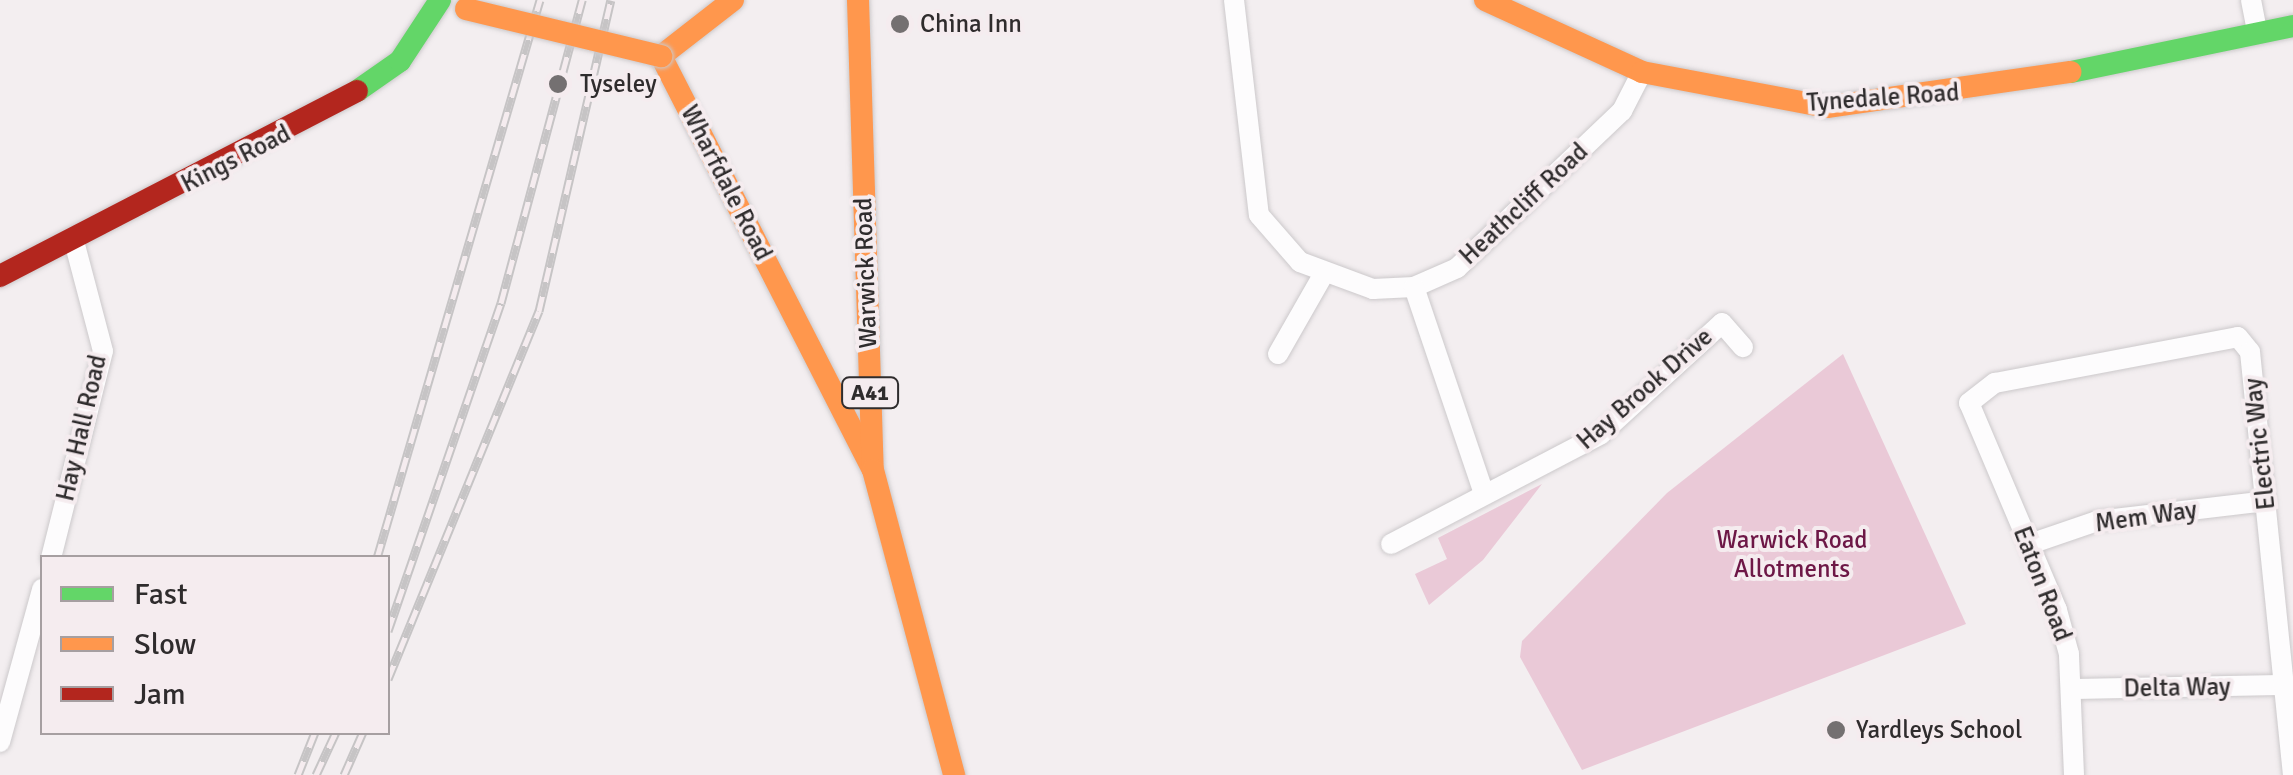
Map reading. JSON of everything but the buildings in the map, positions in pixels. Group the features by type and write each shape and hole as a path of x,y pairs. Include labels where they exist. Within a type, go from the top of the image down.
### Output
{"main road":[{"path":"440,1 661,56 734,0"},
{"name":"Warwick Road","path":"858,0 872,470 954,775"},
{"name":"Tynedale Road","path":"1485,0 1642,72 1780,103 1917,101 2257,30 2293,26"},
{"name":"Kings Road","path":"0,276 360,90 400,61 440,1"},
{"name":"Wharfdale Road","path":"661,56 872,470"},
{"name":"Wharfdale Road","path":"814,354 843,384 870,386"}],"street":[{"path":"1234,0 1259,215 1322,275 1414,287 1484,494"},
{"path":"2251,0 2257,30"},
{"name":"Heathcliff Road","path":"1414,287 1456,268 1589,145 1642,72"},
{"name":"Hay Hall Road","path":"51,555 103,352 74,241"},
{"path":"1278,354 1322,275"},
{"name":"Hay Brook Drive","path":"1391,544 1601,434 1722,322 1742,347"},
{"name":"Electric Way","path":"1969,403 1994,383 2238,337 2250,352 2293,775"},
{"name":"Eaton Road","path":"1969,403 2057,610 2072,689 2074,775"},
{"name":"Mem Way","path":"2030,544 2097,521 2266,502"},
{"path":"0,742 40,596"},
{"name":"Delta Way","path":"2072,689 2282,685"}],"green space":[{"name":"Warwick Road Allotments","path":"1843,354 1966,624 1582,770 1520,657 1522,641 1667,493"},
{"path":"1542,484 1483,560 1429,605 1415,574 1447,559 1438,538"}],"railway":[{"path":"378,555 540,0"},
{"path":"390,625 501,303 582,0"},
{"path":"390,674 539,311 611,0"},
{"path":"298,775 314,735"},
{"path":"316,775 335,735"},
{"path":"344,775 362,735"}],"traffic: fast":[{"path":"357,91 400,61 440,0"},
{"path":"2071,72 2293,26"}],"traffic: slow":[{"path":"733,0 661,56 871,467"},
{"path":"858,0 873,470 954,775"},
{"path":"1485,0 1642,72 1827,107 2071,72"},
{"path":"466,9 661,56"}],"traffic: jam":[{"path":"0,276 357,91"}],"place":[{"name":"China Inn","path":"900,24"},
{"name":"Tyseley","path":"558,84"},
{"name":"Yardleys School","path":"1836,730"}]}
